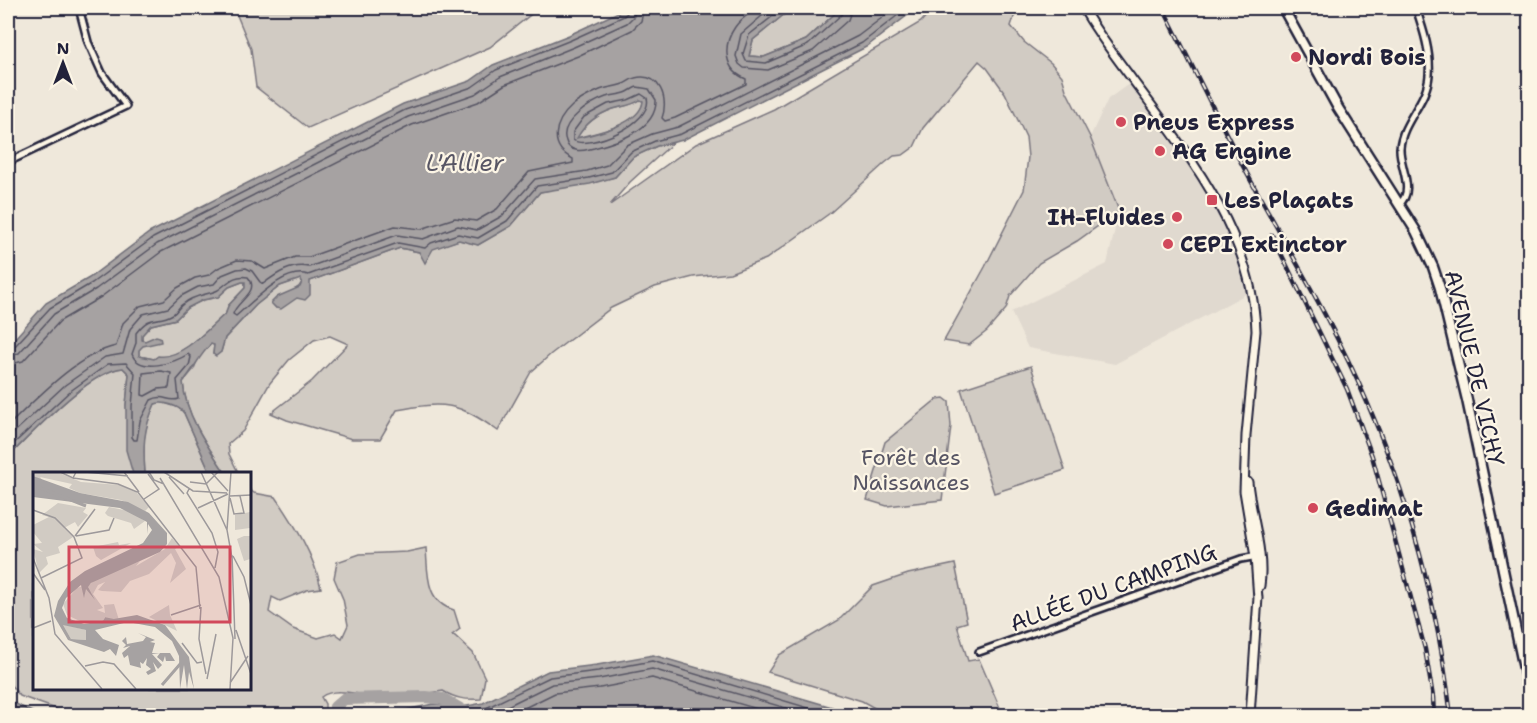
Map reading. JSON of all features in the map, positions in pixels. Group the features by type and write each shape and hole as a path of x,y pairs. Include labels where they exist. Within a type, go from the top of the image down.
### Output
{"main road":[{"name":"AVENUE DE VICHY","path":"1283,8 1344,118 1425,247 1440,288 1467,400 1530,697"}],"street":[{"path":"8,162 126,106 102,72 88,42 79,8"},
{"path":"1083,8 1208,188 1242,256 1252,294 1256,322 1246,435 1244,491 1257,556 1258,599 1250,716"},
{"path":"1399,204 1406,196 1407,185 1400,161 1400,145 1408,124 1426,95 1429,75 1425,36 1416,8"},
{"name":"ALLÉE DU CAMPING","path":"979,652 1241,559 1257,556"}],"shaded area":[{"path":"1130,83 1198,176 1235,248 1248,293 1115,364 1028,348 1011,312 1107,264 1119,211 1090,137 1108,99"}],"green space":[{"path":"234,8 539,8 490,47 308,128 256,87 251,49"},
{"path":"792,8 841,8 806,40 764,57 749,56 753,40"},
{"path":"933,8 1017,8 1011,26 1024,42 1051,63 1062,76 1066,90 1090,137 1119,211 1077,241 1039,263 1010,296 1006,309 987,331 969,345 944,341 1024,190 1028,157 1026,137 1005,93 979,61 923,128 914,147 885,163 830,213 766,259 730,273 693,277 655,287 611,308 531,372 498,431 461,409 439,405 397,410 380,439 352,439 271,413 312,381 348,344 330,336 314,340 289,360 270,383 243,431 228,444 229,454 238,472 225,472 205,442 188,406 183,382 194,369 198,357 211,344 214,345 213,354 221,352 225,338 256,305 280,286 301,278 300,286 272,303 276,308 309,285 310,281 400,248 419,252 459,240 478,245 511,226 540,192 615,177 633,157 657,146 674,142 630,182 610,205 696,144 774,109 921,22"},
{"path":"640,100 643,101 641,109 626,122 576,138 601,114"},
{"path":"245,282 245,288 228,306 226,313 185,348 167,357 154,359 139,356 139,350 145,341 142,340 142,335 151,325 176,319 187,308 203,300 218,297 229,287"},
{"path":"1031,366 1065,470 994,493 961,389"},
{"path":"123,368 129,374 126,405 133,472 33,472 33,690 250,690 250,490 254,493 276,497 309,552 321,588 307,590 280,601 272,597 269,612 293,629 318,638 335,633 342,638 348,625 343,599 334,578 337,562 360,554 407,552 426,548 428,576 433,593 445,606 454,610 460,629 452,635 473,653 485,678 481,699 461,698 443,691 385,696 334,692 321,697 330,715 75,716 20,696 8,682 8,457 62,404 94,380"},
{"name":"Forêt des Naissances","path":"944,398 949,402 951,426 942,500 887,506 867,500 885,442 937,399"},
{"path":"161,402 180,408 210,472 145,472 146,430 155,404"},
{"path":"955,564 967,622 957,625 968,661 979,659 1003,715 887,715 862,701 768,672 779,655 839,620 873,586 908,574"}],"water":[{"name":"L'Allier","path":"627,8 792,8 753,40 749,56 764,57 806,40 841,8 917,8 866,47 683,140 657,146 633,157 615,177 590,184 540,192 511,226 478,245 459,240 433,249 425,263 419,252 400,248 310,281 310,295 305,300 297,298 281,309 271,303 277,297 300,287 302,282 301,279 280,286 256,305 225,338 221,352 216,356 213,354 214,345 211,344 183,382 193,418 225,472 210,472 182,410 163,403 155,404 146,430 145,472 132,472 126,450 129,374 123,368 94,380 62,404 8,457 8,346 46,303 89,278 149,233 403,104 470,81 493,65 569,35","holes":["643,101 640,109 626,122 605,131 577,138 588,124 607,111","245,282 245,288 228,306 226,313 194,342 167,356 158,356 154,359 139,356 139,350 143,346 161,342 160,337 156,336 142,340 142,335 151,325 176,319 187,308 203,300 218,297 229,287"]},
{"path":"653,655 832,707 848,715 383,715 433,704 467,706 483,703 548,671"},
{"path":"8,700 38,715 8,715"}],"waterway":[{"path":"340,716 335,707 344,699 426,697 443,699 472,716"}],"railway":[{"path":"1163,8 1240,160 1341,345 1367,402 1396,478 1420,556 1438,635 1451,716"},
{"path":"1272,235 1347,389 1372,456 1425,649 1434,716"}],"place":[{"name":"Nordi Bois","path":"1296,57"},
{"name":"Pneus Express","path":"1121,122"},
{"name":"AG Engine","path":"1160,151"},
{"name":"Les Plaçats","path":"1212,200"},
{"name":"IH-Fluides","path":"1177,217"},
{"name":"CEPI Extinctor","path":"1168,244"},
{"name":"Gedimat","path":"1313,508"}]}
